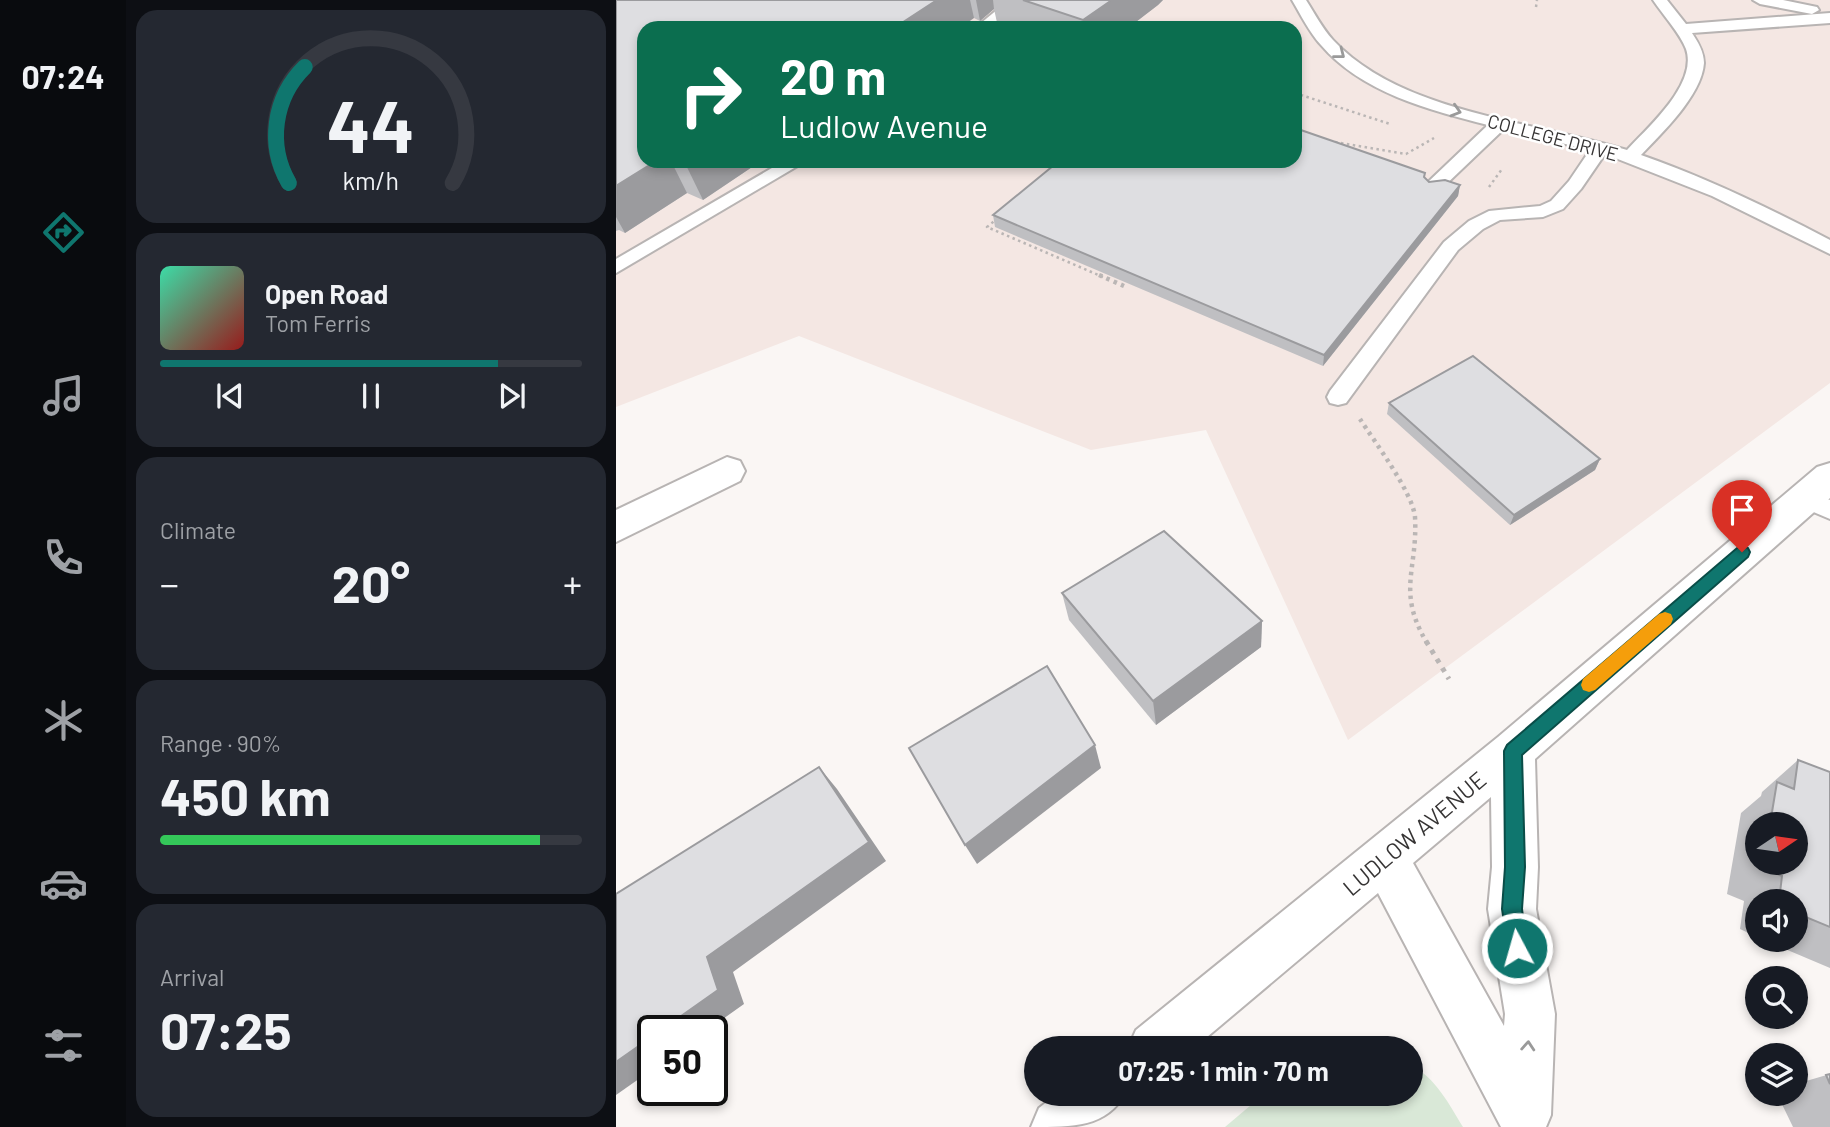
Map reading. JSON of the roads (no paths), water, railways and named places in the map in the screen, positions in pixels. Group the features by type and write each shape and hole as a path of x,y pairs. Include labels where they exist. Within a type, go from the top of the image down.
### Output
{"main road":[{"path":"616,527 727,471"},
{"name":"LUDLOW AVENUE","path":"1169,1036 1822,495"},
{"path":"1513,751 1515,867 1512,909 1530,1014 1527,1121"},
{"path":"1385,859 1527,1121"},
{"path":"1058,1127 1084,1106"}],"lane":[{"path":"992,21 1018,0"},
{"name":"COLLEGE DRIVE","path":"1299,0 1331,47 1364,73 1412,96 1500,123 1601,147 1630,157 1720,192 1830,248"},
{"path":"1630,157 1676,104 1697,69 1694,50 1660,0"},
{"path":"1760,0 1830,12"},
{"path":"1680,29 1830,18"},
{"path":"1433,187 1500,123"},
{"path":"1338,397 1451,246 1476,225 1496,215 1543,211 1557,205 1575,185 1601,147"},
{"path":"616,267 785,168"}]}
